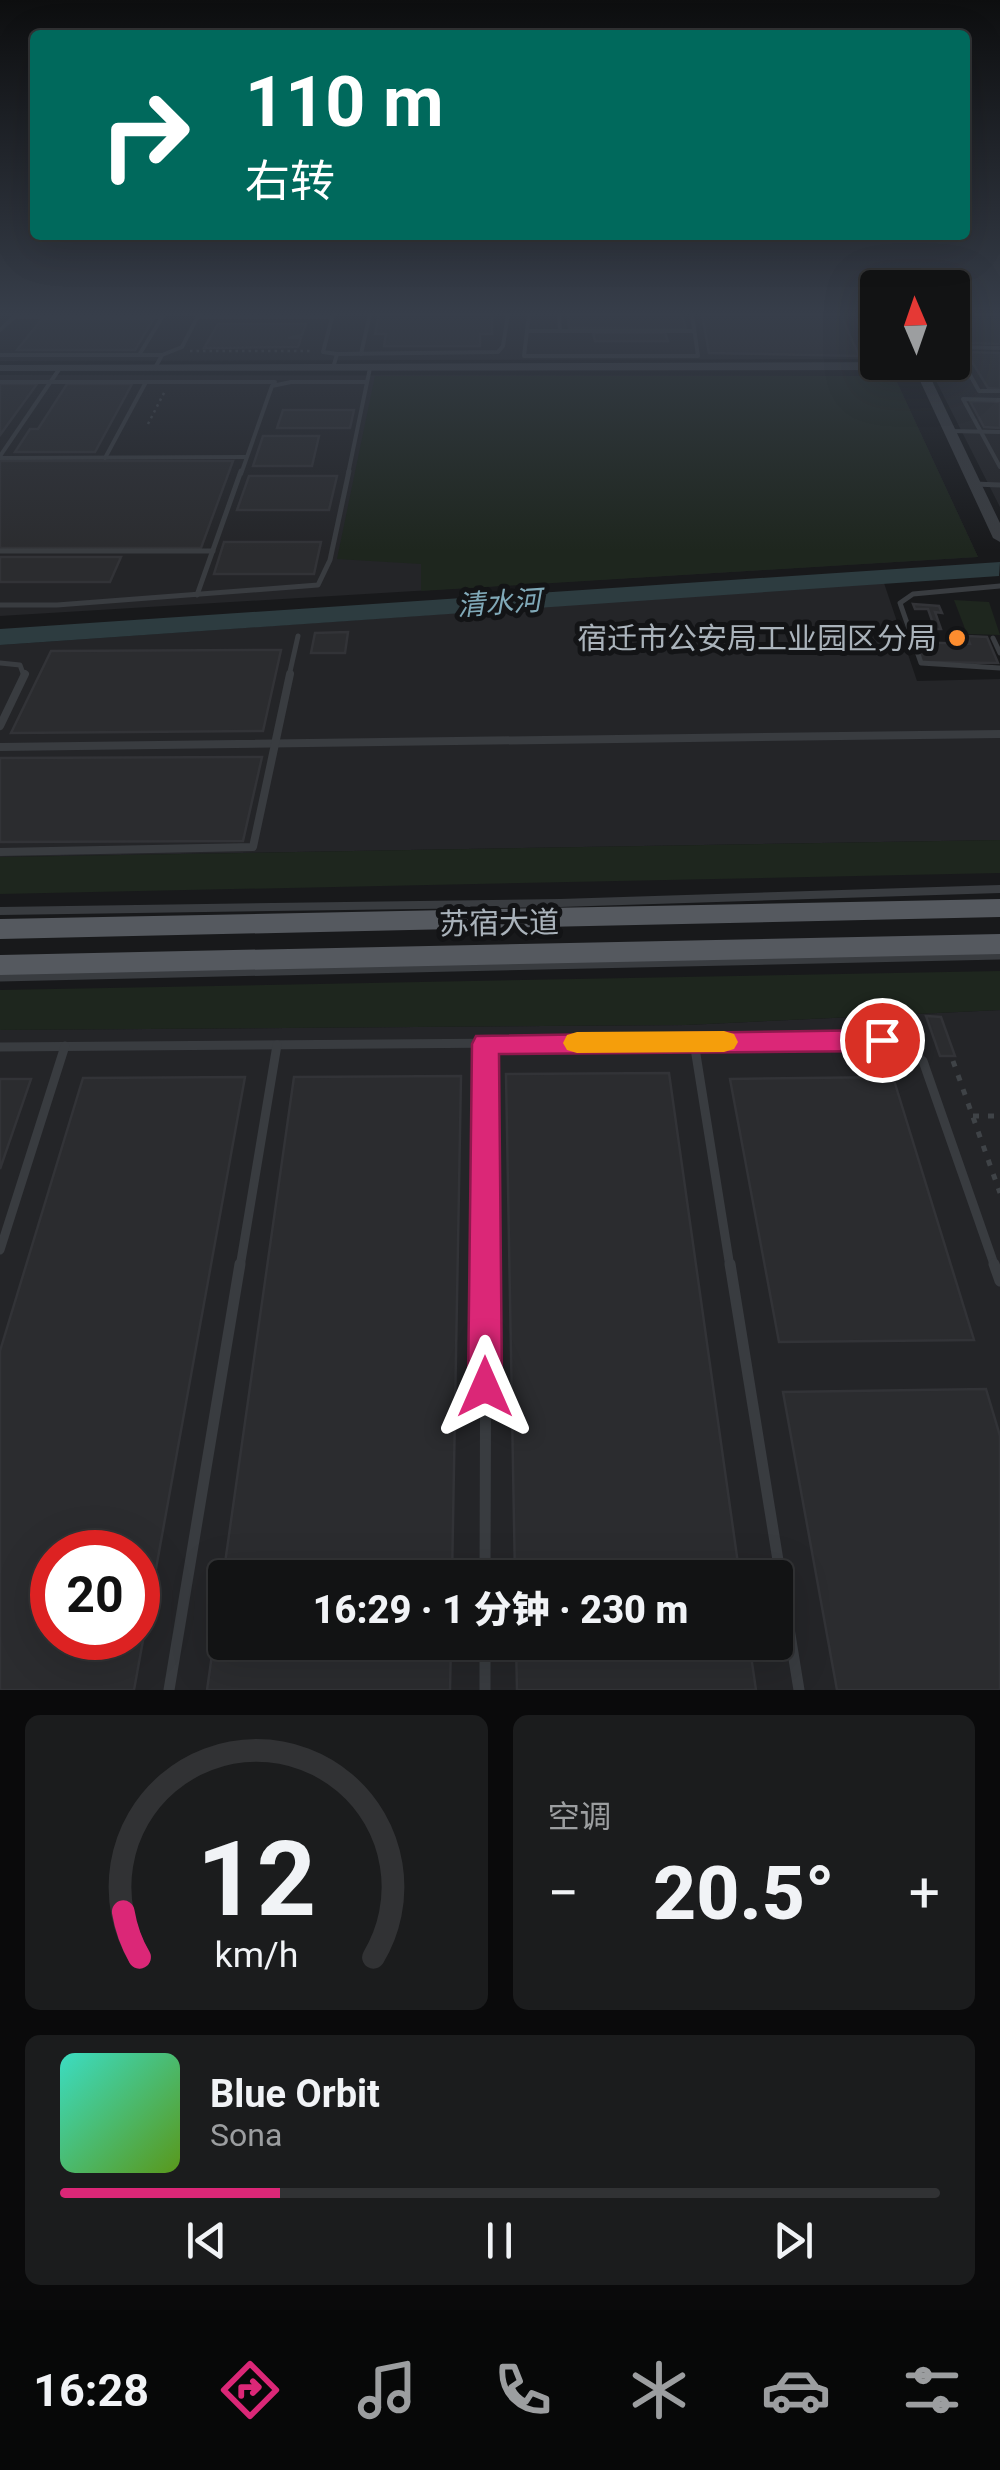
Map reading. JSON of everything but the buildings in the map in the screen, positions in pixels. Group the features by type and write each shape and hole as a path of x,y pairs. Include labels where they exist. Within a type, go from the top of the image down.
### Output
{"main road":[{"name":"苏宿大道","path":"0,929 1000,908"},
{"name":"苏宿大道","path":"0,966 1000,944"}],"street":[{"path":"931,393 1000,538"}],"lane":[{"path":"0,457 43,393"},
{"path":"105,458 140,393"},
{"path":"197,595 269,393"},
{"path":"0,604 314,587 321,582 330,560 365,393"},
{"path":"1000,400 963,399 1000,468"},
{"path":"949,431 1000,432"},
{"path":"0,457 246,457"},
{"path":"974,484 1000,485"},
{"path":"0,551 213,551"},
{"path":"1000,586 912,594 900,603 921,664 1000,668"},
{"path":"0,852 253,846 298,636"},
{"path":"993,638 1000,654"},
{"path":"0,663 20,664 24,674 0,726"},
{"path":"0,747 1000,734"},
{"path":"0,911 560,903 1000,889"},
{"path":"0,976 1000,955"},
{"path":"0,1047 882,1040 908,1049 924,1061 1000,1281"},
{"path":"694,1042 799,1690"},
{"path":"485,1560 486,1044"},
{"path":"169,1690 277,1045"},
{"path":"0,1250 65,1046"},
{"path":"485,1660 485,1690"}],"path":[{"path":"148,424 164,393"},
{"path":"953,1062 1000,1193"},
{"path":"973,1116 1000,1116"}],"shaded area":[{"path":"0,393 902,393 978,557 0,616"},
{"path":"371,393 902,393 978,557 421,591 421,564 337,559"},
{"path":"942,393 1000,393 1000,507"},
{"path":"884,583 917,681 1000,679 1000,840 0,857 0,645"},
{"path":"954,600 989,602 1000,635 967,634"},
{"path":"1000,840 1000,873 0,894 0,857"},
{"path":"1000,971 1000,1010 686,1025 0,1030 0,990"},
{"path":"1000,1010 1000,1690 0,1690 0,1030 686,1025"}],"waterway":[{"name":"清水河","path":"0,637 999,569"}],"slow traffic":[{"path":"577,1043 724,1042"}],"place":[{"name":"宿迁市公安局工业园区分局","path":"957,638"}],"route":[{"path":"485,1387 486,1044 882,1040"}]}
